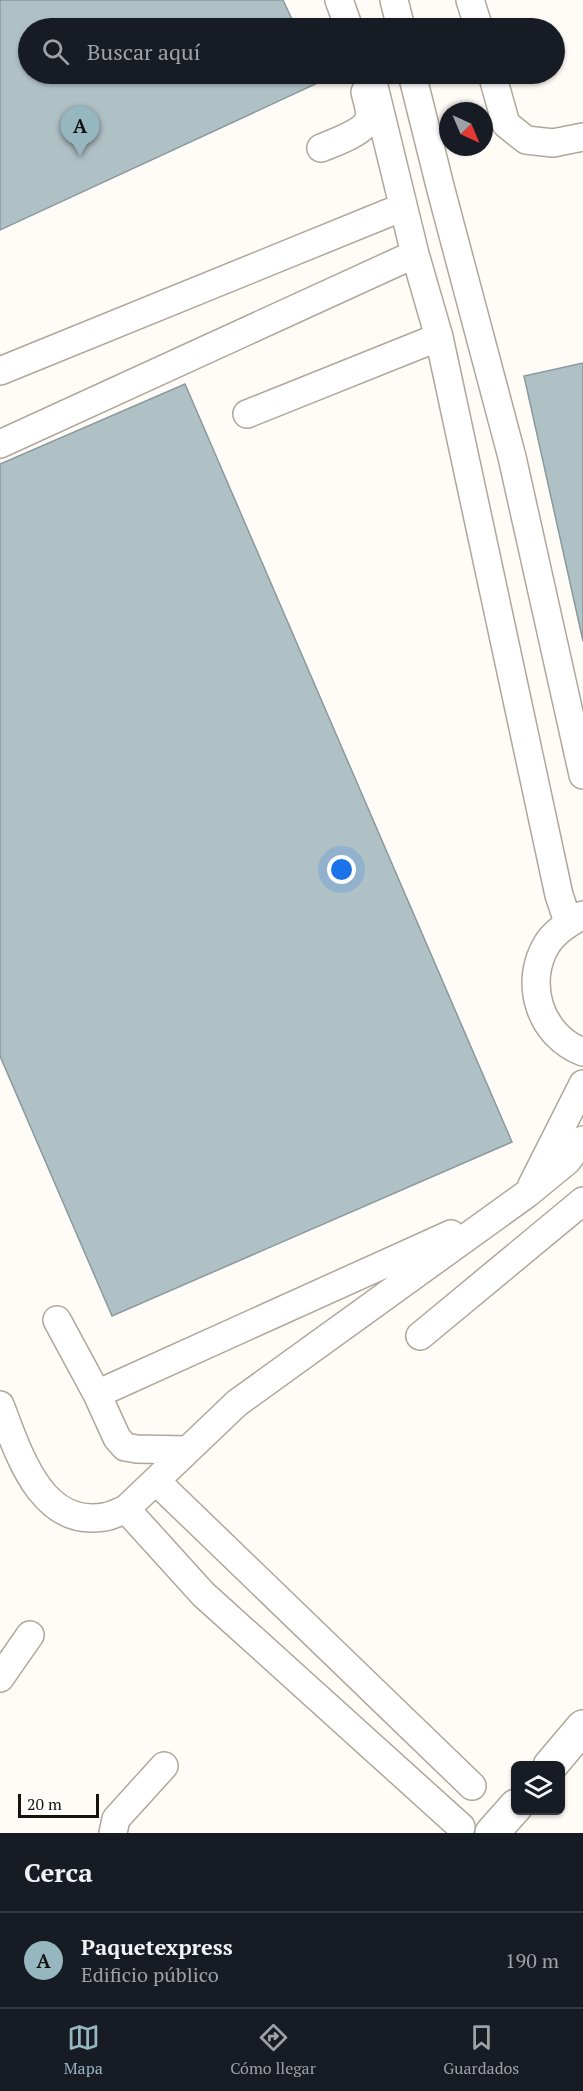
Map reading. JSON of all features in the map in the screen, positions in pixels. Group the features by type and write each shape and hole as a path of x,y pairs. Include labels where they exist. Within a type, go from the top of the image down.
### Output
{"main road":[{"path":"554,1761 583,1727"},
{"path":"492,1833 511,1812"}],"street":[{"path":"339,0 345,18"},
{"path":"353,0 358,18"},
{"path":"394,0 398,18"},
{"path":"471,0 476,18"},
{"path":"321,148 360,130 368,121 369,108 363,84"},
{"path":"373,84 438,337 557,883 575,919 547,944 536,971 537,1000 549,1027 570,1047 583,1052"},
{"path":"414,84 512,457 583,775"},
{"path":"495,84 506,124 526,140 553,143 583,137"},
{"path":"0,371 403,207"},
{"path":"0,444 415,254"},
{"path":"247,414 438,337"},
{"path":"528,1193 583,1084"},
{"path":"0,1405 24,1467 38,1489 60,1509 84,1518 105,1517 126,1509 237,1403 528,1193 567,1161 583,1140"},
{"path":"420,1336 583,1201"},
{"path":"96,1394 504,1211"},
{"path":"57,1320 117,1438 125,1447 188,1450"},
{"path":"156,1481 472,1785"},
{"path":"126,1509 203,1594 460,1827"},
{"path":"0,1678 30,1635"},
{"path":"113,1833 117,1819 164,1766"}],"building":[{"path":"0,0 283,0 291,18 18,18 18,84 316,84 0,230"},
{"path":"583,363 583,641 524,376"},
{"path":"185,384 512,1142 112,1316 0,1056 0,464"}],"place":[{"name":"Paquetexpress","path":"80,156"}]}
